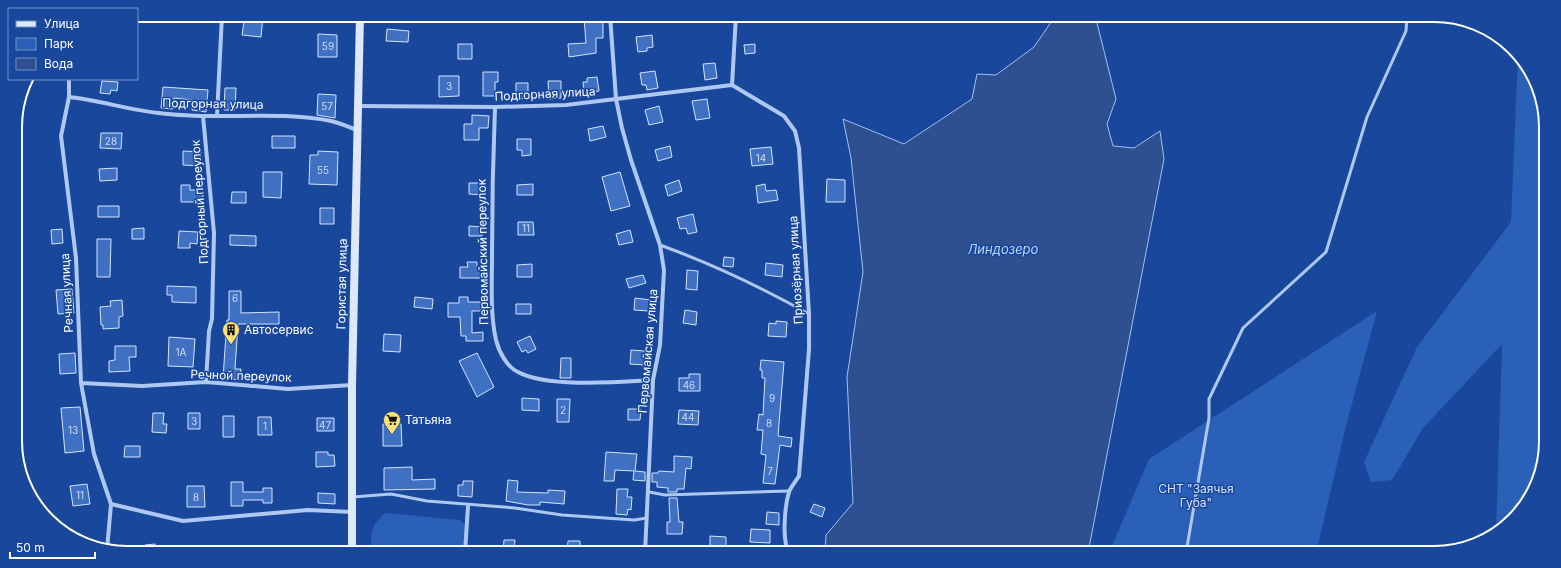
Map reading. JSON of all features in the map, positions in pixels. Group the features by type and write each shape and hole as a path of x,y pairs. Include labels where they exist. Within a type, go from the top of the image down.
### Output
{"street":[{"path":"217,116 222,22"},
{"name":"Гористая улица","path":"352,546 352,385 360,22"},
{"name":"Первомайская улица","path":"610,22 616,99 631,160 660,244 664,270 660,345 653,380 645,546"},
{"path":"732,85 736,22"},
{"name":"Речная улица","path":"69,80 69,97 60,136 76,258 81,383 94,454 111,504 108,544"},
{"name":"Подгорная улица","path":"357,106 566,106 732,85"},
{"name":"Приозёрная улица","path":"732,85 784,116 795,132 799,148 809,314 809,349 800,476 789,491 784,534 786,546"},
{"name":"Подгорная улица","path":"69,97 88,98 158,113 203,116 272,116 332,121 357,130"},
{"name":"Первомайский переулок","path":"495,107 492,178 492,304 496,341 504,359 516,372 532,378 596,383 653,380"},
{"name":"Подгорный переулок","path":"203,116 214,233 212,319 206,352 206,382"},
{"name":"Речной переулок","path":"81,383 142,386 206,382 288,389 352,385"},
{"path":"111,504 183,521 308,510 352,512"},
{"path":"466,546 468,506"}],"lane":[{"path":"1187,546 1209,418 1209,399 1242,328 1326,252 1367,117 1406,31 1407,22"},
{"path":"660,244 712,264 809,314"},
{"path":"649,492 665,495 789,491"},
{"path":"352,498 390,494 468,506 515,508 570,516 634,520 647,518"}],"green space":[{"path":"1518,64 1525,74 1531,87 1538,113 1539,127 1539,441 1537,462 1525,494 1508,515 1496,525 1502,344 1423,428 1392,480 1371,482 1364,462 1417,347 1511,222"},
{"name":"СНТ \"Заячья Губа\"","path":"1377,311 1346,426 1318,546 1112,546 1149,459"},
{"path":"385,513 460,520 467,528 464,546 371,546 372,531"}],"water":[{"name":"Линдозеро","path":"1051,22 1097,22 1116,99 1107,124 1113,146 1134,148 1160,131 1164,159 1089,546 825,546 826,535 853,503 847,377 863,272 851,158 843,119 904,144 972,99 977,74 996,75 1034,47"}],"building":[{"path":"244,22 262,22 261,37 242,35"},
{"path":"584,22 603,22 603,38 596,38 596,53 569,57 568,44 586,43"},
{"path":"387,29 409,31 408,42 386,41"},
{"path":"318,34 337,35 337,57 318,57"},
{"path":"652,35 653,47 647,48 647,51 638,52 636,37"},
{"path":"458,44 472,44 472,59 458,59"},
{"path":"755,44 755,53 745,54 744,45"},
{"path":"715,63 717,78 705,80 703,64"},
{"path":"655,71 658,88 647,90 646,85 642,85 640,73"},
{"path":"483,72 498,72 498,82 495,82 495,96 483,96"},
{"path":"439,76 459,76 459,96 439,97"},
{"path":"597,77 599,91 584,93 583,82 587,82 587,78"},
{"path":"102,81 118,82 117,91 111,90 110,94 100,93"},
{"path":"548,81 561,81 561,98 549,99"},
{"path":"516,83 528,83 528,99 516,98"},
{"path":"163,87 208,90 206,112 192,110 192,100 174,98 173,109 161,108"},
{"path":"225,88 236,88 235,110 224,110"},
{"path":"318,94 336,95 335,118 317,115"},
{"path":"707,99 710,118 696,120 692,101"},
{"path":"659,106 663,122 649,125 645,110"},
{"path":"472,115 489,116 488,128 479,128 479,140 464,140 464,124 472,124"},
{"path":"603,126 606,137 590,141 588,129"},
{"path":"101,133 122,133 121,149 100,148"},
{"path":"272,136 295,136 295,148 272,148"},
{"path":"517,139 531,139 531,155 522,156 522,150 517,150"},
{"path":"670,146 672,157 658,161 655,150"},
{"path":"771,147 773,164 752,166 750,149"},
{"path":"183,151 201,152 200,166 183,165"},
{"path":"318,151 338,152 337,185 309,184 310,155 318,155"},
{"path":"117,168 117,180 100,181 99,169"},
{"path":"263,172 282,172 281,198 263,197"},
{"path":"620,172 630,206 611,211 602,177"},
{"path":"827,179 845,180 845,202 826,202"},
{"path":"679,180 682,191 668,196 665,185"},
{"path":"469,183 482,183 482,195 469,194"},
{"path":"533,184 533,195 517,195 517,185"},
{"path":"765,184 766,191 776,190 778,200 758,203 756,186"},
{"path":"181,185 190,185 190,190 203,190 203,202 181,202"},
{"path":"232,192 246,192 246,203 231,203"},
{"path":"98,206 119,206 119,217 98,217"},
{"path":"320,208 334,208 334,224 320,224"},
{"path":"693,214 697,232 688,234 686,228 680,229 677,218"},
{"path":"518,222 533,222 534,235 518,235"},
{"path":"469,226 482,227 482,236 469,236"},
{"path":"144,228 144,239 132,239 132,229"},
{"path":"62,229 63,243 52,244 51,230"},
{"path":"630,230 633,242 619,245 616,234"},
{"path":"179,231 198,232 197,244 190,243 190,248 178,248"},
{"path":"230,235 256,236 256,246 230,245"},
{"path":"97,239 111,239 110,277 97,277"},
{"path":"724,257 734,258 733,267 723,266"},
{"path":"467,262 477,262 477,267 484,266 484,278 460,278 460,267 468,267"},
{"path":"766,263 783,265 782,277 765,275"},
{"path":"532,264 532,277 517,277 517,265"},
{"path":"687,270 698,271 697,290 686,289"},
{"path":"643,275 646,283 629,288 626,279"},
{"path":"167,286 196,287 196,303 172,302 172,295 167,295"},
{"path":"72,289 74,313 58,314 56,290"},
{"path":"229,291 241,291 241,313 279,312 279,324 238,324 235,369 241,369 240,380 223,378 227,320 229,320"},
{"path":"415,297 433,299 432,309 414,307"},
{"path":"459,297 468,297 468,302 481,302 481,311 472,311 472,333 483,332 483,341 466,341 466,336 461,336 460,317 448,317 448,303 459,303"},
{"path":"635,298 651,300 649,311 634,310"},
{"path":"122,300 123,316 119,317 119,328 103,329 103,325 101,325 100,307 111,306 110,301"},
{"path":"516,304 531,304 531,314 516,314"},
{"path":"685,310 697,312 696,325 683,323"},
{"path":"776,321 787,322 786,337 768,336 769,323 776,324"},
{"path":"384,334 401,335 400,352 383,351"},
{"path":"530,336 536,349 528,353 526,350 522,352 517,342"},
{"path":"169,337 195,339 193,367 168,366"},
{"path":"115,346 136,346 136,357 129,357 130,371 109,372 109,361 115,360"},
{"path":"631,350 645,351 644,365 630,364"},
{"path":"75,353 76,373 60,374 59,354"},
{"path":"477,353 494,387 477,397 459,361"},
{"path":"561,358 571,358 571,378 560,378"},
{"path":"761,360 784,362 778,436 792,438 791,447 780,445 775,484 763,483 766,455 761,454 763,430 757,430 759,414 763,415 765,378 762,378 762,370 760,370"},
{"path":"689,374 700,374 700,391 679,391 679,378 689,378"},
{"path":"522,398 539,399 539,411 522,410"},
{"path":"557,399 570,399 569,422 557,422"},
{"path":"80,407 84,451 65,453 61,408"},
{"path":"628,409 641,409 640,420 628,420"},
{"path":"679,410 699,411 698,425 678,424"},
{"path":"153,413 164,413 163,424 167,424 166,433 152,432"},
{"path":"188,413 200,413 200,429 188,429"},
{"path":"223,416 234,416 234,437 223,437"},
{"path":"258,417 271,417 272,435 258,435"},
{"path":"317,418 334,418 334,431 317,431"},
{"name":"Татьяна","path":"383,424 401,424 402,446 383,446"},
{"path":"125,446 140,446 140,457 124,457"},
{"path":"316,452 328,452 328,455 334,455 335,466 316,467"},
{"path":"606,452 637,454 635,471 645,472 645,481 633,480 634,471 615,470 614,481 604,481"},
{"path":"674,456 692,457 691,469 686,468 684,489 677,489 677,492 668,492 668,488 657,487 657,482 652,482 652,473 658,473 659,471 674,472"},
{"path":"412,467 412,480 435,479 435,489 384,490 384,468"},
{"path":"508,480 518,481 517,492 548,493 548,490 565,491 564,504 540,502 540,505 528,505 506,501"},
{"path":"463,481 473,481 472,497 458,496 458,485 463,485"},
{"path":"231,482 243,482 243,492 263,492 263,488 272,488 272,503 263,503 263,500 243,500 243,506 231,506"},
{"path":"87,484 90,504 73,506 70,486"},
{"path":"187,486 204,486 205,507 187,507"},
{"path":"617,489 628,489 627,497 632,497 631,510 628,509 627,515 616,514"},
{"path":"318,493 335,494 335,504 318,503"},
{"path":"669,498 677,498 679,522 683,522 682,534 667,534 667,522 670,522"},
{"path":"814,504 825,508 822,517 810,512"},
{"path":"767,512 779,513 779,525 766,524"},
{"path":"751,529 770,530 770,543 750,542"},
{"path":"710,536 726,537 726,546 710,546"},
{"path":"504,540 515,540 515,546 504,546"},
{"path":"568,541 580,541 580,546 568,546"},
{"path":"155,544 155,546 145,546"}],"place":[{"name":"Автосервис","path":"231,345"},
{"name":"Татьяна","path":"392,435"}]}
